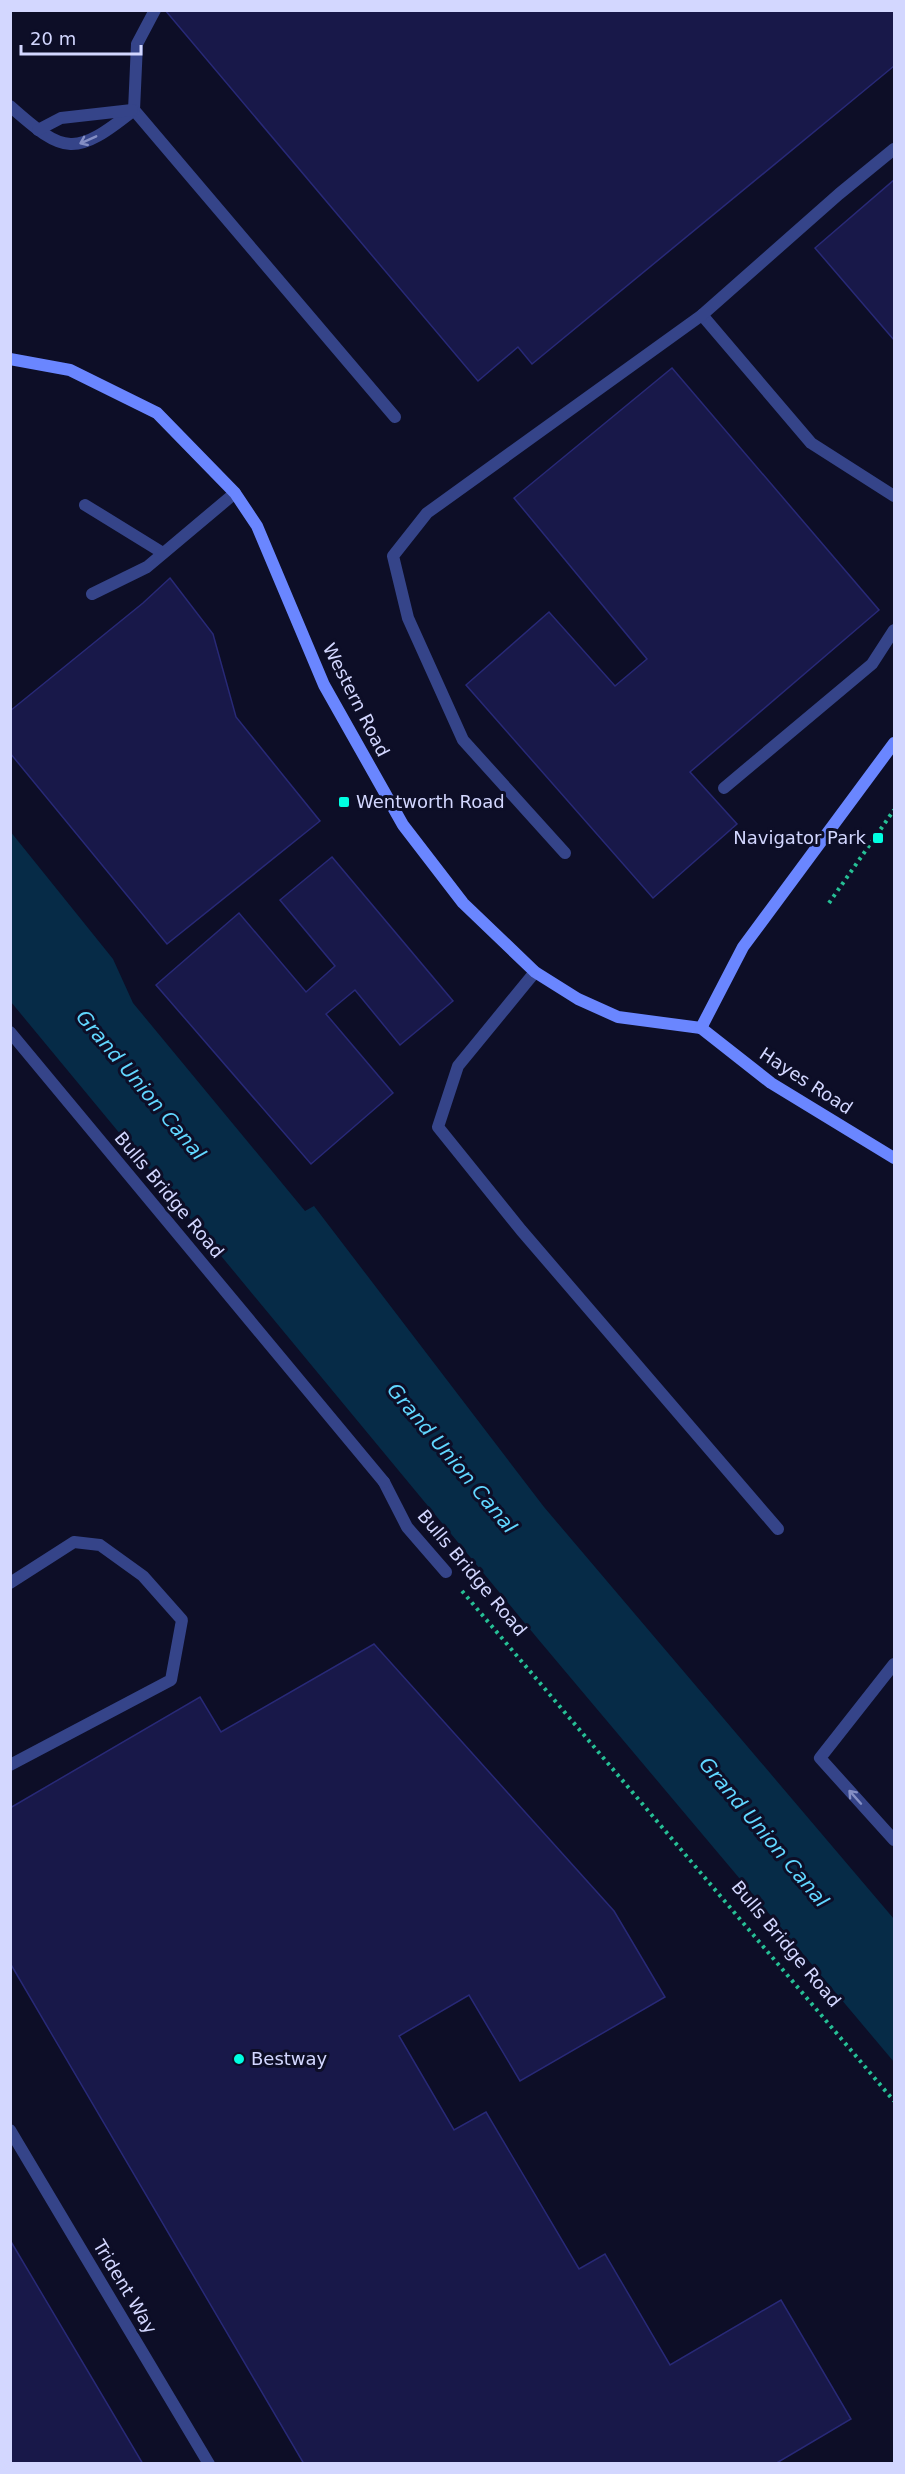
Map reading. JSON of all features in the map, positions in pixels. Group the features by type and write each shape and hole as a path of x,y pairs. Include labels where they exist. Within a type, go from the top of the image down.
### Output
{"street":[{"path":"155,10 137,44 134,110 395,417"},
{"path":"10,106 38,130 63,144 77,145 113,127 134,110"},
{"path":"38,130 61,118 134,110"},
{"path":"565,854 464,740 408,618 393,556 427,513 702,315 839,194 894,149"},
{"path":"702,315 812,443 894,496"},
{"name":"Western Road","path":"10,359 70,370 157,413 235,493 257,526 324,685 403,825 463,903 535,972 578,999 618,1017 701,1029"},
{"path":"92,594 147,567 235,493"},
{"path":"85,505 163,553"},
{"path":"724,788 872,664 894,630"},
{"path":"701,1029 743,947 894,743"},
{"path":"535,972 458,1066 438,1127 521,1230 778,1529"},
{"name":"Hayes Road","path":"701,1029 771,1083 894,1158"},
{"name":"Bulls Bridge Road","path":"10,1032 384,1482 407,1527 446,1572"},
{"path":"10,1583 74,1542 100,1545 143,1576 182,1620 171,1680 10,1765"},
{"path":"894,1664 820,1758 894,1840"},
{"name":"Trident Way","path":"10,2130 209,2463"}],"path":[{"path":"829,903 894,810"},
{"name":"Bulls Bridge Road","path":"446,1572 894,2101"}],"water":[{"name":"Grand Union Canal","path":"10,831 113,959 133,1003 305,1211 314,1206 544,1507 894,1919 894,2062 538,1639 11,1002"}],"building":[{"path":"165,10 894,10 894,66 532,364 518,347 478,381"},
{"path":"894,180 894,340 815,248"},
{"path":"672,368 879,610 690,772 737,824 653,898 466,685 549,612 615,686 647,659 514,498"},
{"path":"170,578 213,634 236,717 320,821 167,944 10,753 10,711 143,603"},
{"path":"332,857 453,1001 400,1045 355,990 326,1014 393,1093 311,1164 156,985 239,913 306,992 335,966 280,900"},
{"name":"Bestway","path":"374,1644 614,1911 665,1997 520,2081 469,1995 399,2036 454,2130 486,2112 579,2269 605,2254 670,2365 781,2300 851,2419 775,2464 304,2464 10,1963 10,1808 200,1697 221,1732"},
{"path":"10,2240 143,2464 10,2464"}],"place":[{"name":"Wentworth Road","path":"344,802"},
{"name":"Navigator Park","path":"878,838"},
{"name":"Bestway","path":"239,2059"}]}
